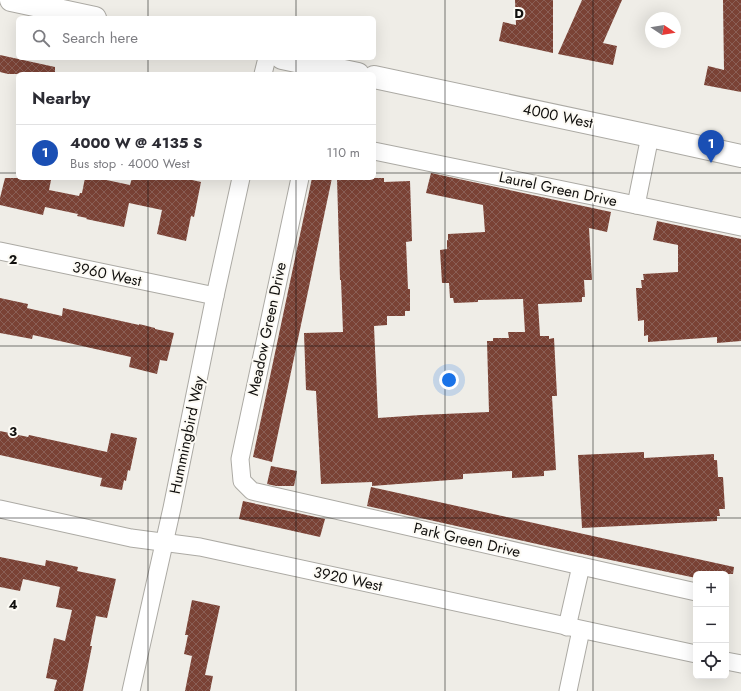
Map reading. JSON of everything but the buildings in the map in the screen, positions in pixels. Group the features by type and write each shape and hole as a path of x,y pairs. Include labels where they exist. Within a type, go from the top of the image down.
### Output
{"street":[{"path":"23,1 87,16"},
{"path":"263,72 266,60"},
{"path":"292,60 348,72"},
{"name":"4000 West","path":"376,77 741,156"},
{"path":"636,205 650,136"},
{"name":"Laurel Green Drive","path":"376,151 741,227"},
{"name":"Hummingbird Way","path":"132,691 240,180"},
{"name":"Meadow Green Drive","path":"242,481 240,459 300,180"},
{"name":"3960 West","path":"0,251 215,296"},
{"name":"Park Green Drive","path":"242,481 252,491 693,591"},
{"name":"3920 West","path":"0,509 131,538 200,547 693,653"},
{"path":"568,691 581,566"},
{"path":"729,662 741,664"}],"place":[{"name":"4000 W @ 4135 S","path":"711,163"}]}
